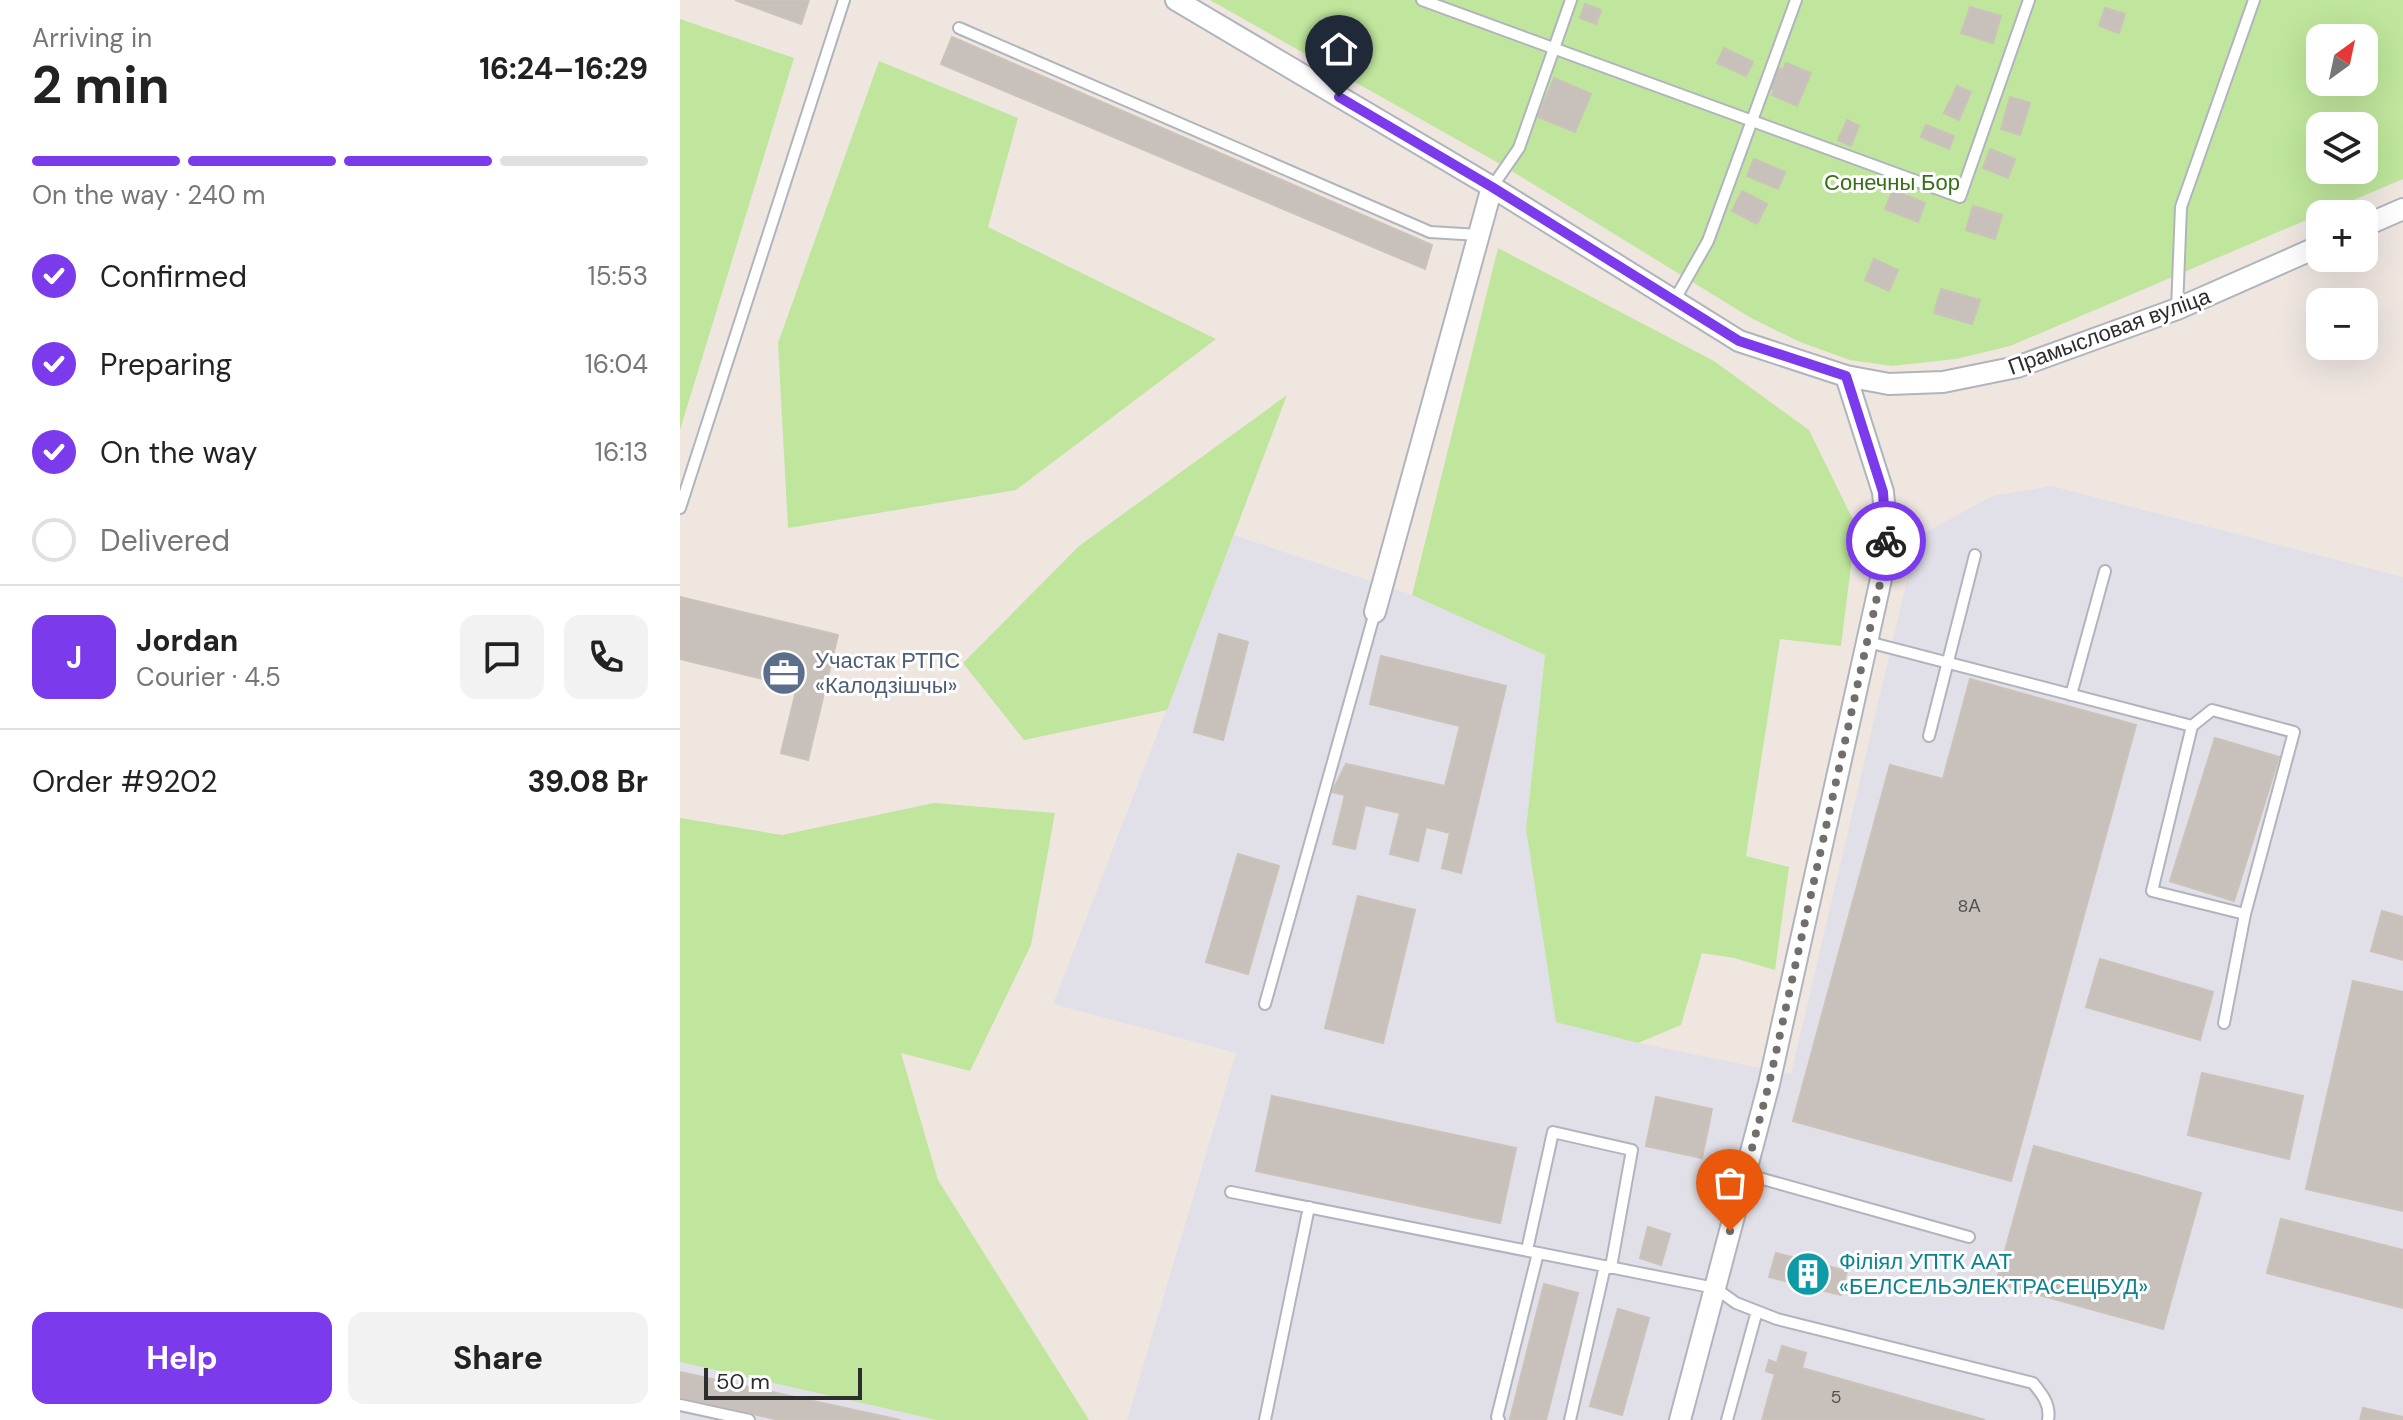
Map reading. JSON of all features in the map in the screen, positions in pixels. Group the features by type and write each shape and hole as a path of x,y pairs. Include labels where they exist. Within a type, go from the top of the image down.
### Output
{"street":[{"name":"Прамысловая вуліца","path":"1176,0 1492,187 1739,341 1846,376 1889,384 1929,382 2017,367 2177,309 2306,252"},
{"path":"1375,612 1492,187"},
{"path":"2378,220 2403,209"},
{"path":"1680,1420 1769,1084 1881,579 1887,535 1883,492 1846,376"}],"lane":[{"path":"680,508 844,0"},
{"path":"1422,0 1960,197 2029,0"},
{"path":"1492,187 1519,148 1571,0"},
{"path":"1674,301 1708,241 1796,0"},
{"path":"2177,309 2181,207 2254,0"},
{"path":"959,28 1430,232 1479,235"},
{"path":"1929,736 1975,555"},
{"path":"2071,695 2105,571"},
{"path":"1265,1004 1375,612"},
{"path":"1868,642 2192,726"},
{"path":"2224,1023 2245,914 2294,732 2212,710 2192,726 2152,891 2245,914"},
{"path":"1499,1420 1497,1417 1532,1252 1553,1132 1632,1150 1608,1266 1570,1420"},
{"path":"1745,1174 1969,1237"},
{"path":"1231,1192 1715,1288 1736,1303 1777,1319 2033,1383 2045,1397 2048,1420"},
{"path":"1265,1420 1309,1207"},
{"path":"1727,1420 1757,1311"},
{"path":"680,1405 749,1420"}],"shaded area":[{"path":"2051,486 2403,577 2403,1420 1127,1420 1236,1053 1053,1004 1234,535 1412,595 1545,655 1526,829 1556,1021 1638,1043 1791,1074 1917,537 1992,496"},
{"path":"680,1362 937,1420 680,1420"}],"green space":[{"name":"Сонечны Бор","path":"1210,0 2403,0 2403,179 2354,200 2306,200 2306,220 2010,346 1956,359 1892,366 1850,360 1800,342 1751,318 1502,165"},
{"path":"680,19 794,58 680,430"},
{"path":"879,61 1018,118 988,227 1216,339 1016,490 788,528 778,343"},
{"path":"1498,248 1714,361 1809,430 1856,526 1841,646 1780,639 1746,856 1789,867 1775,970 1702,953 1681,1025 1638,1043 1556,1022 1526,829 1545,655 1412,595"},
{"path":"1287,395 1167,710 1024,740 963,663 1079,546"},
{"path":"934,803 1055,813 1031,945 970,1071 901,1053 938,1180 1089,1420 937,1420 680,1362 680,818 782,835"}],"building":[{"path":"735,0 809,0 801,24"},
{"path":"1585,4 1601,10 1596,24 1580,18"},
{"path":"1970,7 2001,16 1993,43 1961,33"},
{"path":"2105,8 2125,14 2119,33 2099,26"},
{"path":"952,37 1432,245 1425,269 941,64"},
{"path":"1724,48 1753,62 1746,76 1717,63"},
{"path":"1786,63 1811,73 1797,106 1772,95 1774,90 1767,87 1775,67 1783,70"},
{"path":"1554,78 1591,94 1575,132 1538,117"},
{"path":"1957,86 1971,92 1959,120 1944,113"},
{"path":"2010,97 2030,103 2020,135 2001,129"},
{"path":"1847,120 1859,126 1851,146 1838,140"},
{"path":"1926,125 1954,136 1949,149 1921,137"},
{"path":"1990,149 2015,159 2008,178 1983,168"},
{"path":"1754,159 1785,172 1778,189 1747,176"},
{"path":"1893,190 1925,203 1918,222 1885,209"},
{"path":"1742,191 1767,204 1757,224 1732,211"},
{"path":"1973,206 2002,215 1995,239 1966,230"},
{"path":"1874,259 1898,270 1889,291 1865,280"},
{"path":"1941,289 1980,300 1972,324 1934,313"},
{"name":"Участак РТПС «Калодзішчы»","path":"680,597 838,635 808,760 781,753 797,687 680,659"},
{"path":"1219,634 1248,642 1223,740 1194,732"},
{"path":"1381,656 1506,686 1461,873 1442,868 1450,833 1426,827 1418,861 1390,854 1400,813 1365,805 1355,849 1333,844 1345,795 1332,792 1346,764 1445,786 1460,726 1370,704"},
{"path":"1970,679 2136,725 2011,1181 1793,1121 1890,765 1943,779"},
{"path":"2215,738 2279,757 2234,901 2170,881"},
{"path":"1238,854 1279,866 1248,974 1206,962"},
{"path":"1358,896 1415,910 1383,1043 1325,1028"},
{"path":"2382,911 2403,917 2403,960 2371,951"},
{"path":"2100,959 2213,992 2200,1040 2086,1007"},
{"path":"2353,981 2403,992 2403,1211 2306,1189"},
{"path":"2202,1073 2303,1096 2289,1159 2188,1135"},
{"path":"1272,1096 1516,1148 1500,1223 1256,1171"},
{"path":"1656,1097 1712,1109 1702,1158 1646,1146"},
{"path":"2034,1146 2201,1193 2163,1329 1996,1283"},
{"path":"2281,1219 2403,1250 2403,1308 2267,1273"},
{"path":"1648,1227 1670,1234 1661,1265 1640,1258"},
{"name":"Філіял УПТК ААТ «БЕЛСЕЛЬЭЛЕКТРАСЕЦБУД»","path":"1776,1253 1847,1271 1841,1295 1769,1277"},
{"path":"1544,1284 1578,1293 1546,1420 1514,1420 1510,1419"},
{"path":"1618,1309 1649,1318 1622,1415 1590,1406"},
{"path":"1782,1346 1806,1353 1802,1368 1985,1420 1762,1420 1775,1374 1766,1371 1769,1360 1777,1363"},
{"path":"680,1372 900,1420 780,1420 680,1398"},
{"path":"2363,1408 2403,1417 2403,1420 2360,1420"}],"way so far":[{"path":"1730,1231 1769,1084 1881,579 1886,541"}],"place":[{"name":"Участак РТПС «Калодзішчы»","path":"784,673"},
{"name":"Філіял УПТК ААТ «БЕЛСЕЛЬЭЛЕКТРАСЕЦБУД»","path":"1808,1274"}],"route":[{"path":"1339,97 1492,187 1739,341 1846,376 1883,492 1886,541"}]}
